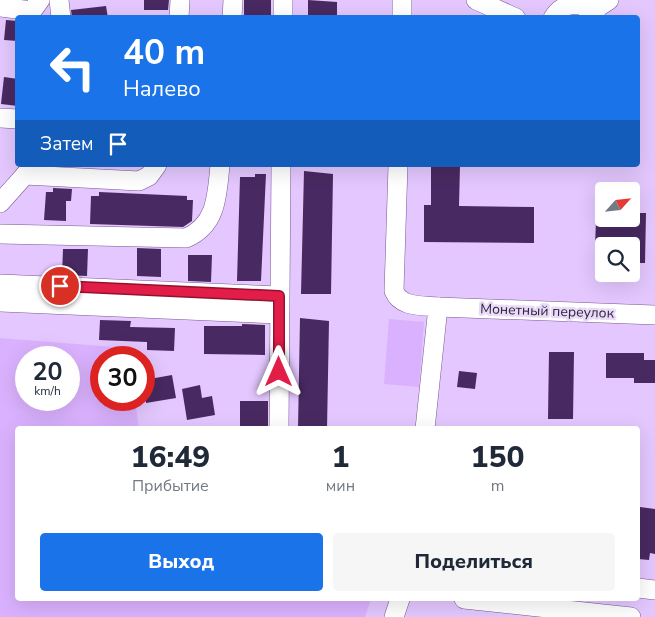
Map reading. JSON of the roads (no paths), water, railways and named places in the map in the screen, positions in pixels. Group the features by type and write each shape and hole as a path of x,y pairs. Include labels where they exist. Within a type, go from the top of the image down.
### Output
{"street":[{"path":"0,7 32,11 40,0"},
{"path":"59,0 61,15"},
{"path":"179,15 180,0"},
{"path":"232,15 233,0"},
{"path":"283,0 283,15"},
{"path":"402,0 402,15"},
{"path":"476,0 509,15"},
{"path":"556,15 559,9 567,4 576,2 585,5 594,14 608,0"},
{"path":"0,118 15,119"},
{"path":"0,203 29,170 139,181 149,176 156,167"},
{"path":"0,234 186,238 200,233 210,220 217,192 220,167"},
{"path":"279,426 278,314 281,167"},
{"name":"Монетный переулок","path":"398,167 394,291 399,300 404,303 438,307 655,315"},
{"path":"0,284 279,296"},
{"path":"0,302 278,314"},
{"path":"425,426 438,307"},
{"path":"640,588 655,590"},
{"path":"394,617 399,601"},
{"path":"483,601 632,617"}]}
